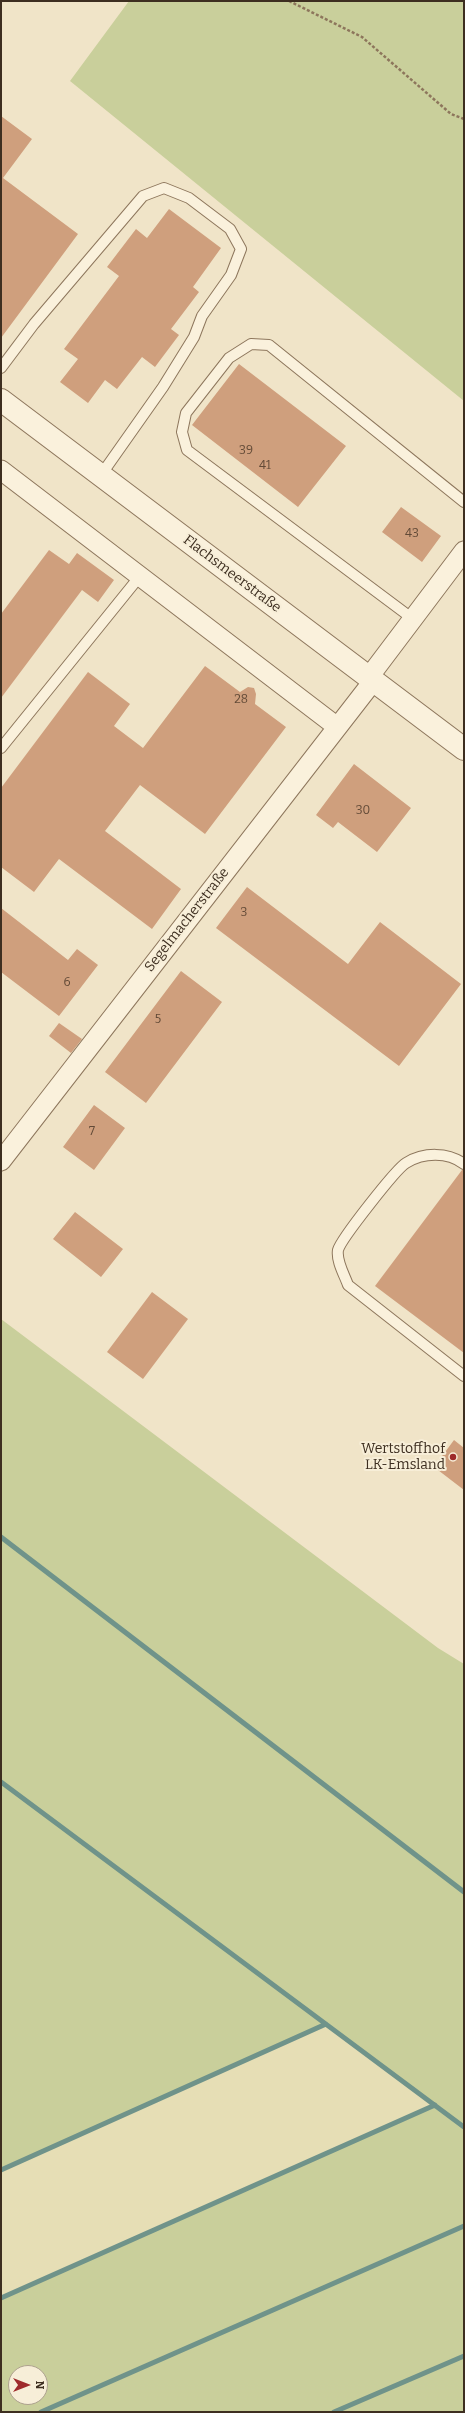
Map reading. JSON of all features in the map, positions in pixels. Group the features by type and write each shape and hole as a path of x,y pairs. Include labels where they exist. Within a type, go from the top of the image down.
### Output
{"street":[{"name":"Flachsmeerstraße","path":"1,400 464,749"},
{"path":"1,470 336,726"},
{"name":"Segelmacherstraße","path":"1,1161 336,726 464,551"}],"lane":[{"path":"1,368 34,324 143,196 164,188 189,198 230,228 241,249 231,275 202,316 194,337 163,387 100,475"},
{"path":"413,619 187,450 182,432 186,414 229,358 251,344 268,345 464,502"},
{"path":"1,748 140,576"},
{"path":"464,1164 451,1157 435,1154 406,1163 350,1228 338,1250 341,1267 348,1286 464,1376"}],"path":[{"path":"289,1 362,38 451,114 464,119"}],"shaded area":[{"path":"326,2024 435,2105 1,2298 1,2170"}],"green space":[{"path":"129,1 464,1 464,401 70,81"},
{"path":"1,1319 438,1648 464,1664 464,2127 449,2116 464,2128 464,2412 1,2412 1,2298 435,2105 326,2024 1,2168"}],"building":[{"path":"1,116 32,139 3,178 78,234 1,338"},
{"path":"169,209 221,248 193,287 199,292 171,329 179,335 155,367 142,357 117,389 105,380 88,403 60,382 78,359 64,349 119,276 107,267 136,229 147,238"},
{"path":"239,364 346,446 298,507 192,425"},
{"path":"401,507 441,536 422,562 382,532"},
{"path":"49,550 69,564 77,553 114,580 98,602 82,590 1,698 1,614"},
{"path":"205,666 240,692 248,687 254,688 256,694 255,704 286,727 205,834 140,785 105,831 181,889 152,929 59,859 34,892 1,867 1,788 88,672 130,704 114,726 143,748"},
{"path":"354,764 411,808 377,852 338,822 333,828 316,815"},
{"path":"247,887 348,964 380,922 461,984 399,1066 216,928"},
{"path":"1,908 68,960 77,949 98,965 59,1016 1,972"},
{"path":"181,971 222,1002 146,1103 105,1072"},
{"path":"59,1023 82,1039 71,1053 49,1036"},
{"path":"94,1105 125,1128 94,1170 63,1147"},
{"path":"462,1170 464,1170 464,1353 375,1286"},
{"path":"75,1212 123,1249 101,1277 53,1239"},
{"path":"152,1292 188,1319 143,1379 107,1352"},
{"name":"Wertstoffhof LK-Emsland","path":"454,1440 464,1448 464,1490 434,1467"}],"waterway":[{"path":"1,1537 464,1892"},
{"path":"1,1782 464,2127"},
{"path":"1,2170 326,2024"},
{"path":"1,2298 435,2105"},
{"path":"41,2412 464,2226"},
{"path":"334,2412 464,2356"}],"place":[{"name":"Wertstoffhof LK-Emsland","path":"453,1457"}]}
